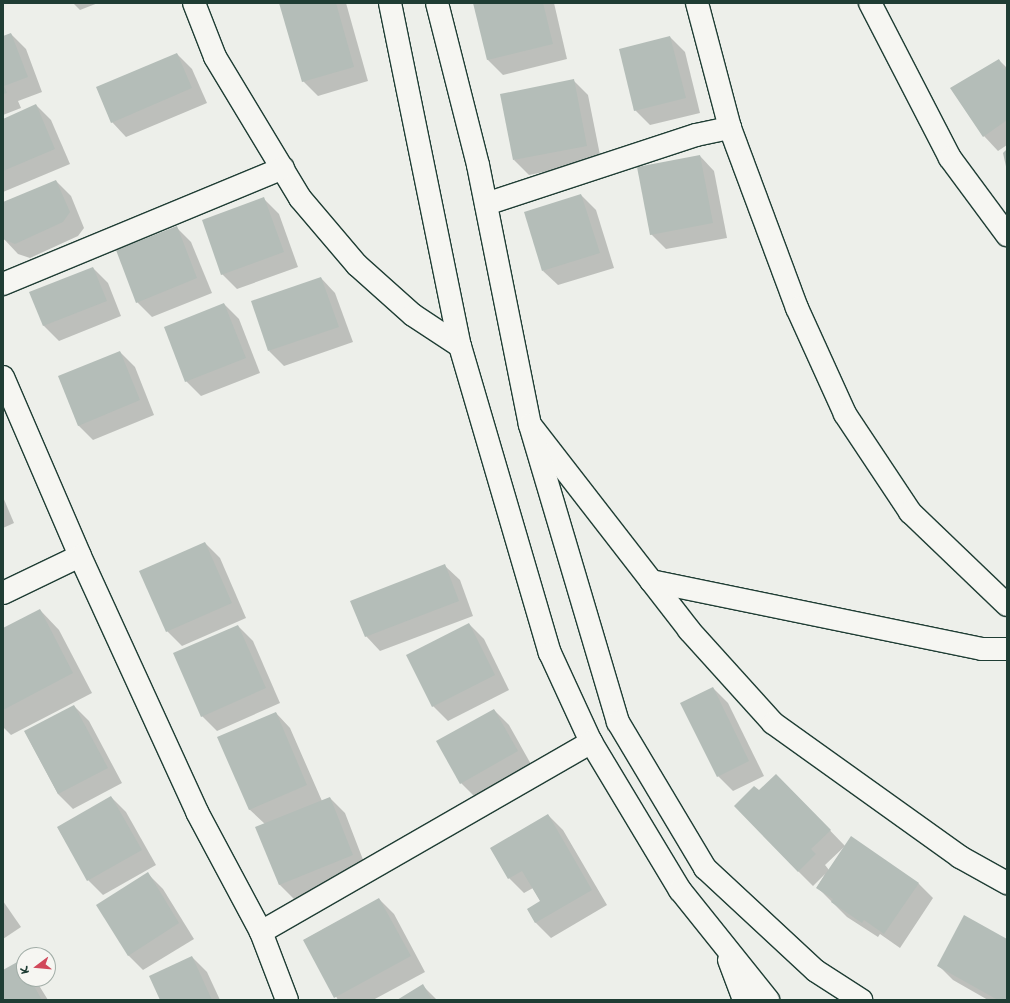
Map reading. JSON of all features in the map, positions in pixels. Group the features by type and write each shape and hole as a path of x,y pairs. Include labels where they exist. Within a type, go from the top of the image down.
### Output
{"street":[{"path":"194,3 215,57 300,198 357,265 413,315 460,346"},
{"path":"390,3 460,346 550,653 591,742 680,890 768,1000"},
{"path":"437,3 486,204 530,425 622,729 705,868 816,971 861,1000"},
{"path":"697,3 730,128 797,308 845,414 910,512 1007,605"},
{"path":"870,3 950,158 1007,235"},
{"path":"486,204 696,135 730,128"},
{"path":"3,284 282,168"},
{"path":"3,376 80,556 197,812 261,932 287,1000"},
{"path":"530,425 689,630 773,723 960,857 1007,883"},
{"path":"3,593 80,556"},
{"path":"651,581 982,649 1007,649"},
{"path":"261,932 591,742"},
{"path":"721,940 744,1000"}],"building":[{"path":"279,3 336,3 354,67 302,82"},
{"path":"473,3 543,3 553,44 487,60"},
{"path":"11,33 28,77 4,86 7,93 3,94 3,36"},
{"path":"670,36 686,98 634,111 619,49"},
{"path":"177,53 192,88 111,123 96,87"},
{"path":"999,59 1004,69 1007,67 1007,120 983,137 950,88"},
{"path":"574,79 587,146 513,160 500,94"},
{"path":"36,104 55,149 3,171 3,119"},
{"path":"1007,149 1007,171 1003,153"},
{"path":"700,155 713,223 650,235 637,167"},
{"path":"56,180 70,212 63,222 15,244 3,239 3,202"},
{"path":"581,194 600,253 542,271 524,212"},
{"path":"264,197 284,252 221,275 202,220"},
{"path":"177,226 197,278 136,303 116,250"},
{"path":"93,267 107,301 43,326 29,292"},
{"path":"321,277 339,327 268,351 251,301"},
{"path":"224,303 246,358 185,382 164,327"},
{"path":"120,351 140,400 78,426 58,376"},
{"path":"205,542 232,603 166,632 139,571"},
{"path":"445,564 459,601 365,637 350,601"},
{"path":"40,609 73,673 3,710 3,628"},
{"path":"469,623 495,675 432,707 406,655"},
{"path":"238,625 266,688 201,717 173,653"},
{"path":"713,687 749,761 717,777 680,703"},
{"path":"74,705 108,768 58,794 24,731"},
{"path":"494,709 518,751 460,784 436,741"},
{"path":"276,712 307,785 249,810 217,737"},
{"path":"776,774 831,830 811,849 816,854 798,872 734,806 754,786 759,790"},
{"path":"111,796 142,850 87,881 57,827"},
{"path":"330,797 353,855 279,885 255,827"},
{"path":"548,814 592,890 535,923 527,909 540,901 522,871 508,879 490,848"},
{"path":"851,836 919,883 884,934 864,920 862,923 831,902 833,899 816,888"},
{"path":"148,872 179,923 128,956 96,905"},
{"path":"379,898 411,956 334,998 303,940"},
{"path":"964,915 1007,939 1007,1000 998,1000 937,966"},
{"path":"192,956 212,1000 160,1000 149,976"},
{"path":"16,963 16,987 35,987 42,1000 3,1000 3,970"},
{"path":"423,984 432,1000 397,1000"}]}
